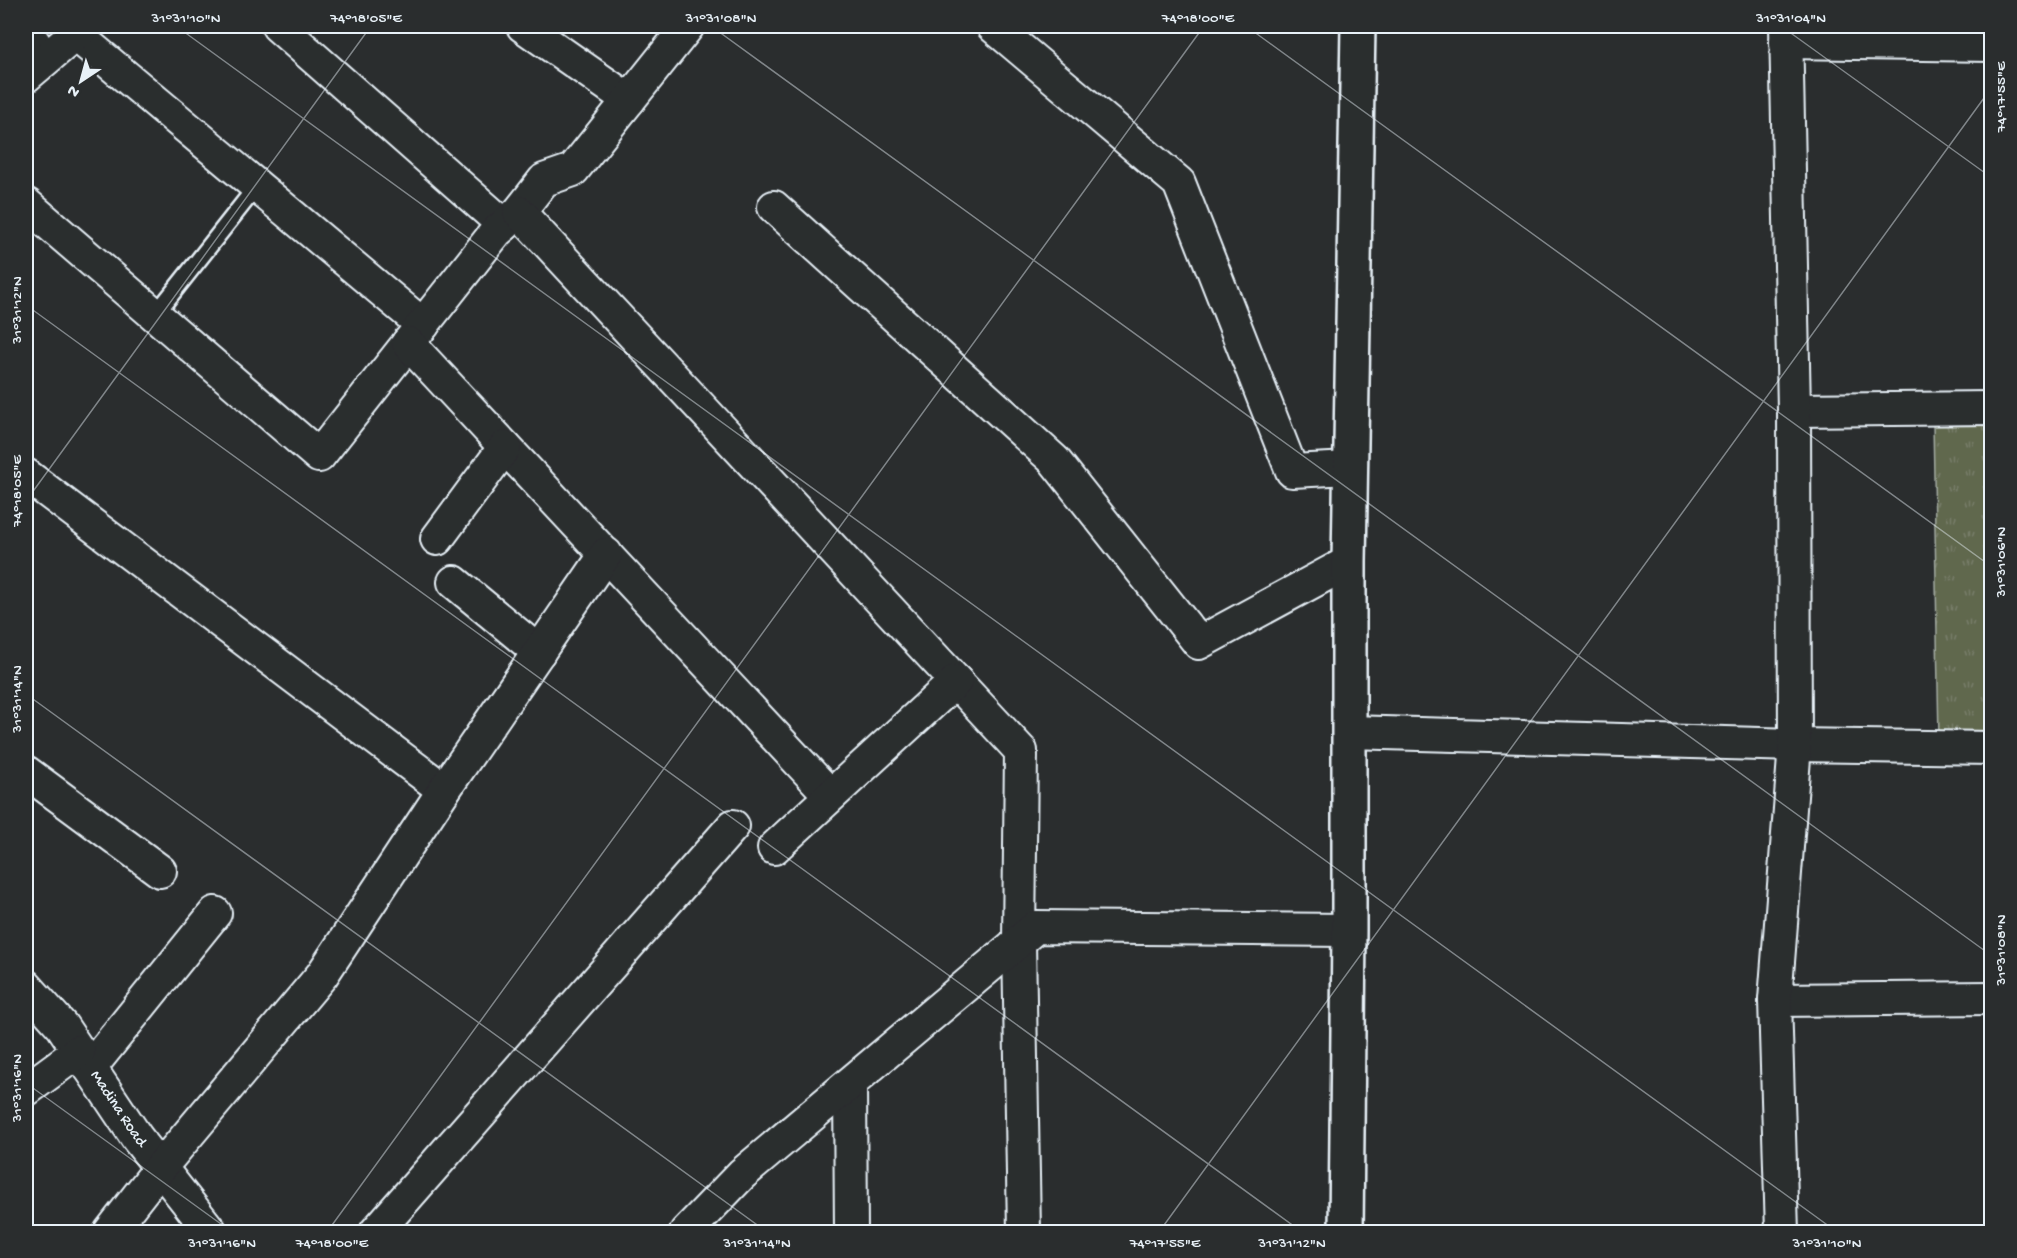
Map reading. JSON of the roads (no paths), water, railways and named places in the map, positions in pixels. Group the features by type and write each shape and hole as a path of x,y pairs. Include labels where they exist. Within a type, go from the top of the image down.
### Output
{"street":[{"path":"278,26 512,219 1021,751 1019,942 1024,1233"},
{"path":"523,26 628,100"},
{"path":"26,204 319,456 496,232 512,219 544,180 573,170 688,26"},
{"path":"993,26 1179,183 1292,471 1350,468"},
{"path":"1346,1233 1349,562 1358,26"},
{"path":"26,31 35,67 80,30 257,186 416,334 505,447 830,795"},
{"path":"1782,1233 1775,1000 1795,745 1794,410 1786,34 1992,45"},
{"path":"774,207 1054,460 1199,642 1349,562"},
{"path":"1794,410 1992,408"},
{"path":"437,539 505,447"},
{"path":"26,475 444,790"},
{"path":"110,1233 160,1168 322,975 444,790 606,554"},
{"path":"454,582 539,652"},
{"path":"774,848 956,681"},
{"path":"1349,732 1795,745 1992,748"},
{"path":"26,772 160,872"},
{"path":"376,1233 733,826"},
{"path":"26,1090 85,1060 214,913"},
{"path":"686,1233 742,1174 1036,927 1349,930"},
{"name":"Madina Road","path":"26,986 62,1026 137,1138 211,1233"},
{"path":"1775,1000 1992,998"},
{"path":"850,1084 851,1233"}],"lane":[{"path":"155,315 257,186"}]}
